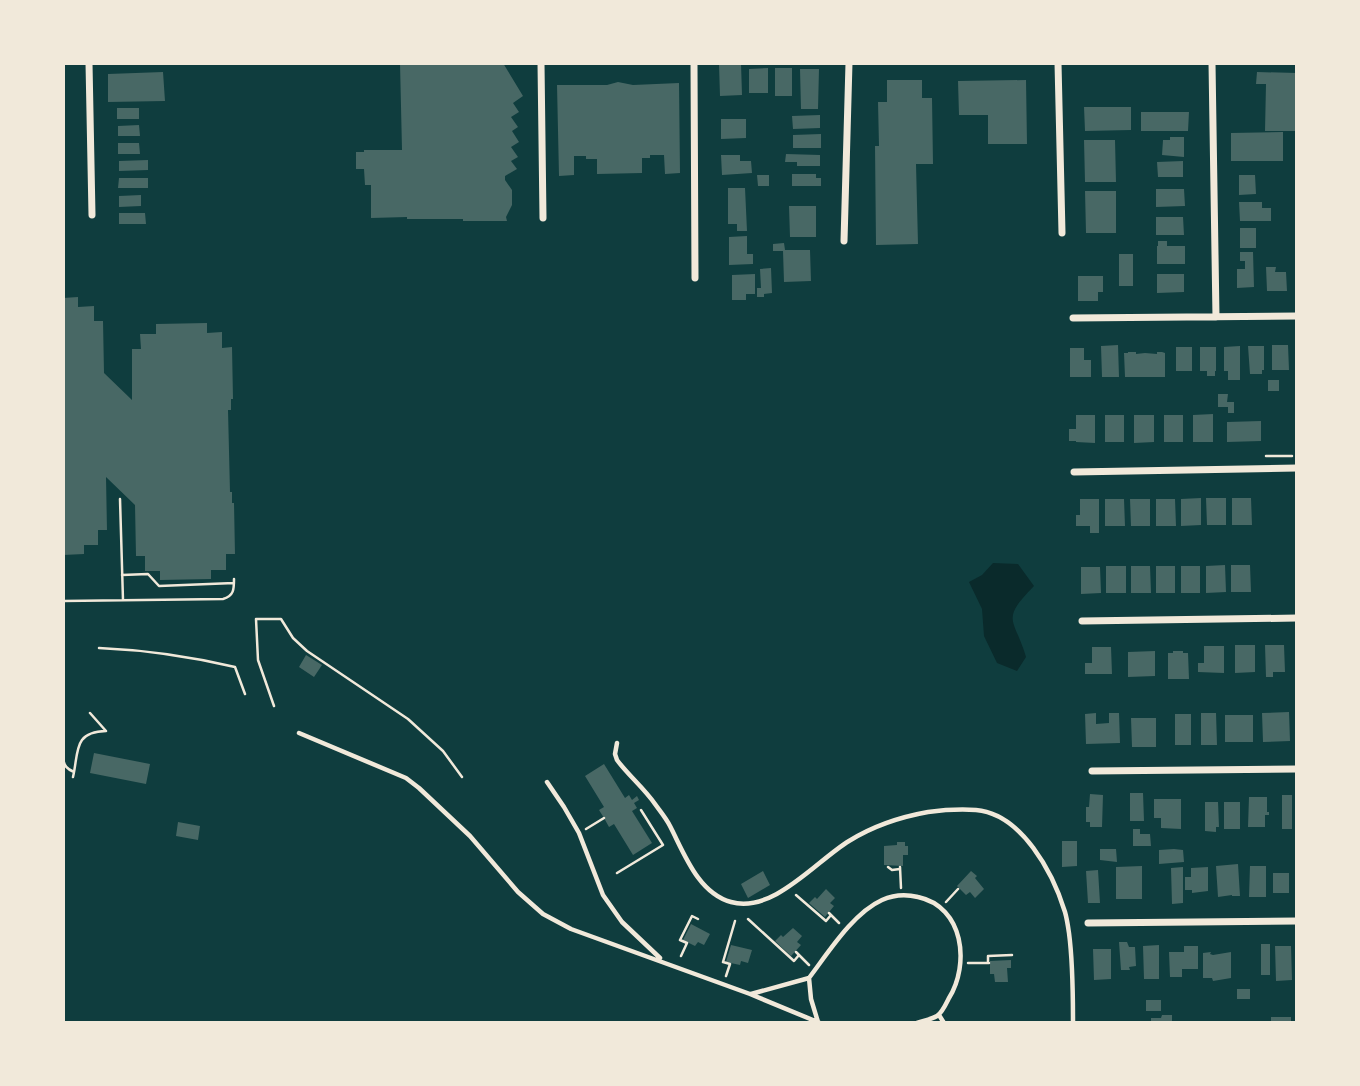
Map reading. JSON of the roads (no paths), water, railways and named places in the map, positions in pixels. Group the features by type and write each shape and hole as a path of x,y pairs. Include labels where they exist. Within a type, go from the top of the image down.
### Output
{"street":[{"path":"89,63 92,215"},
{"path":"541,63 543,218"},
{"path":"694,63 695,278"},
{"path":"844,241 849,63"},
{"path":"1058,63 1062,233"},
{"path":"1212,63 1216,317"},
{"path":"1073,318 1297,316"},
{"path":"1074,472 1297,467"},
{"path":"1082,621 1297,618"},
{"path":"1092,771 1297,769"},
{"path":"1088,923 1297,920"}],"lane":[{"path":"299,733 406,778 450,816 518,892 543,914 571,929 751,994 819,1023"},
{"path":"617,743 617,760 668,822 691,867 703,884 728,902 748,904 774,895 848,841 878,825 905,817 943,810 978,810 997,816 1012,825 1029,842 1041,861 1066,914 1072,959 1073,1023"},
{"path":"547,782 579,833 603,895 622,922 663,961"},
{"path":"751,994 808,978 847,930 872,906 893,896 908,895 934,903 952,921 961,948 960,974 956,987 939,1015 917,1023"},
{"path":"808,978 819,1023"},
{"path":"939,1015 944,1023"}],"water":[{"path":"993,563 1018,564 1034,586 1013,613 1014,626 1026,657 1017,671 997,663 984,636 982,609 969,582 982,575"}]}
